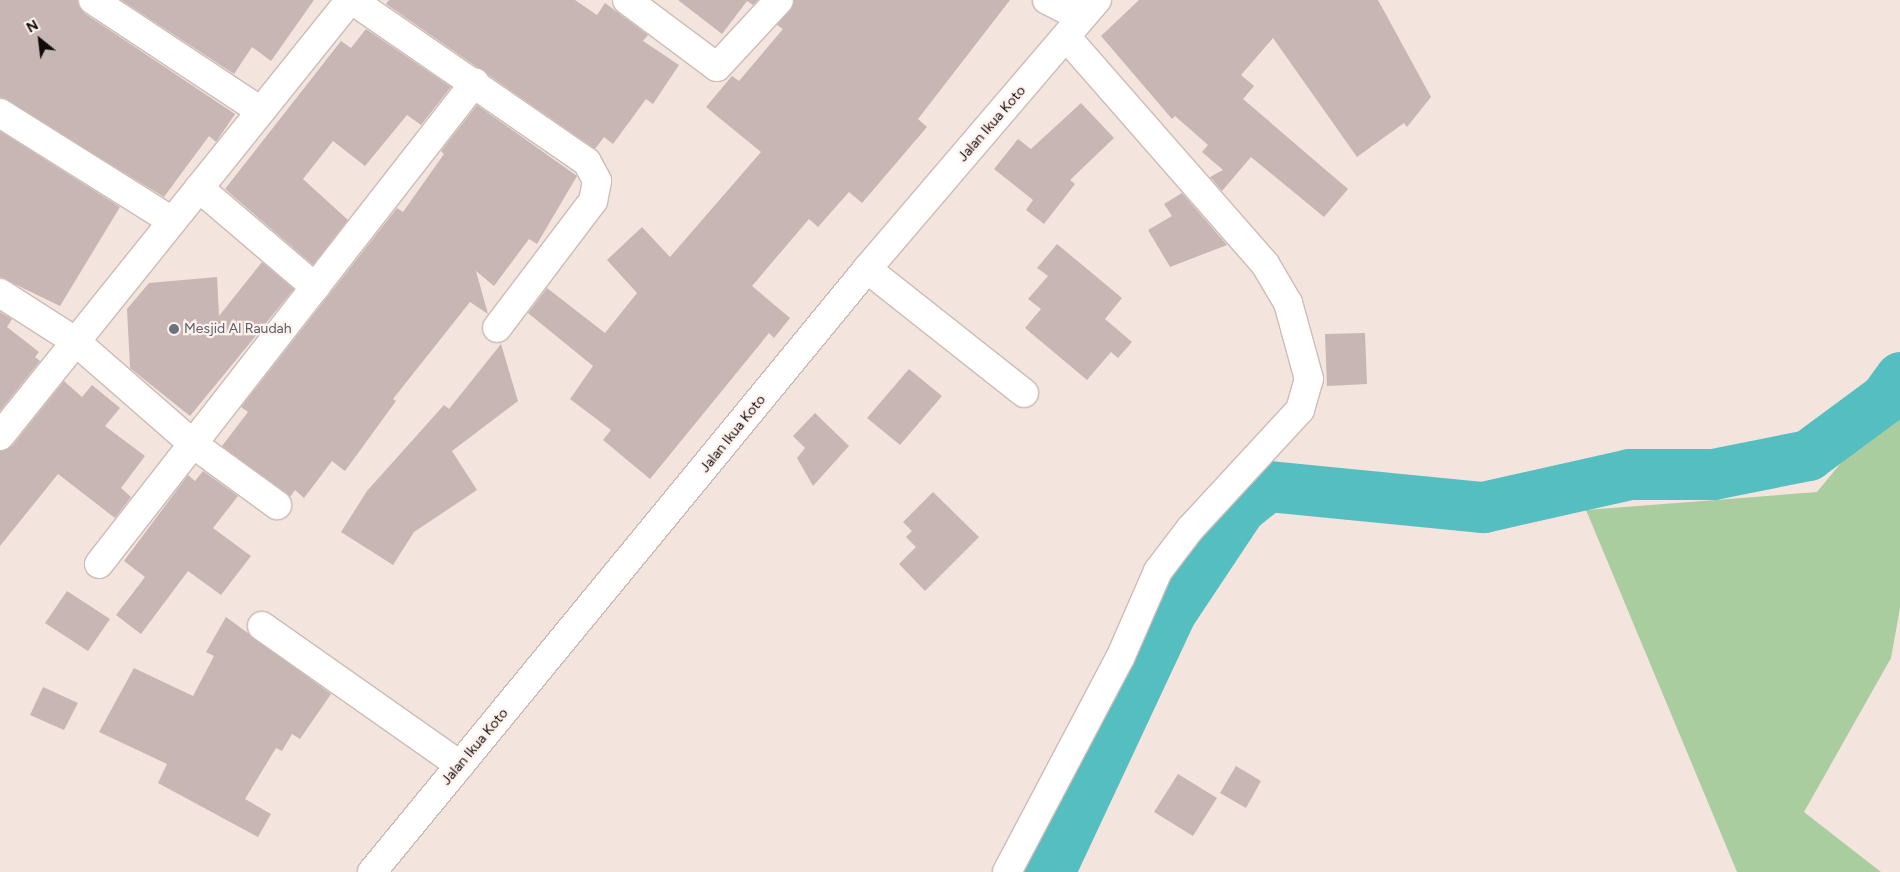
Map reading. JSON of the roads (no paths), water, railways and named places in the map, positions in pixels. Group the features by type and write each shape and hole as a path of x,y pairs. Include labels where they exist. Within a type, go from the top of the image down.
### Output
{"street":[{"path":"93,0 261,111"},
{"path":"0,436 351,0 475,82 587,162 597,182 593,201 498,328"},
{"path":"627,0 717,66 779,0"},
{"path":"1006,872 1120,658 1158,571 1190,530 1300,410 1309,379 1288,303 1265,264 1082,19 1047,0"},
{"name":"Jalan Ikua Koto","path":"372,872 867,269 1082,19"},
{"path":"99,564 475,82"},
{"path":"0,113 172,221"},
{"path":"199,188 315,287"},
{"path":"867,269 1024,393"},
{"path":"0,293 75,341 193,444 277,505"},
{"path":"262,626 460,764"}],"waterway":[{"path":"1049,872 1172,610 1240,508 1267,486 1483,507 1629,474 1713,474 1808,455 1885,398 1900,377"}],"place":[{"name":"Mesjid Al Raudah","path":"174,329"}]}
